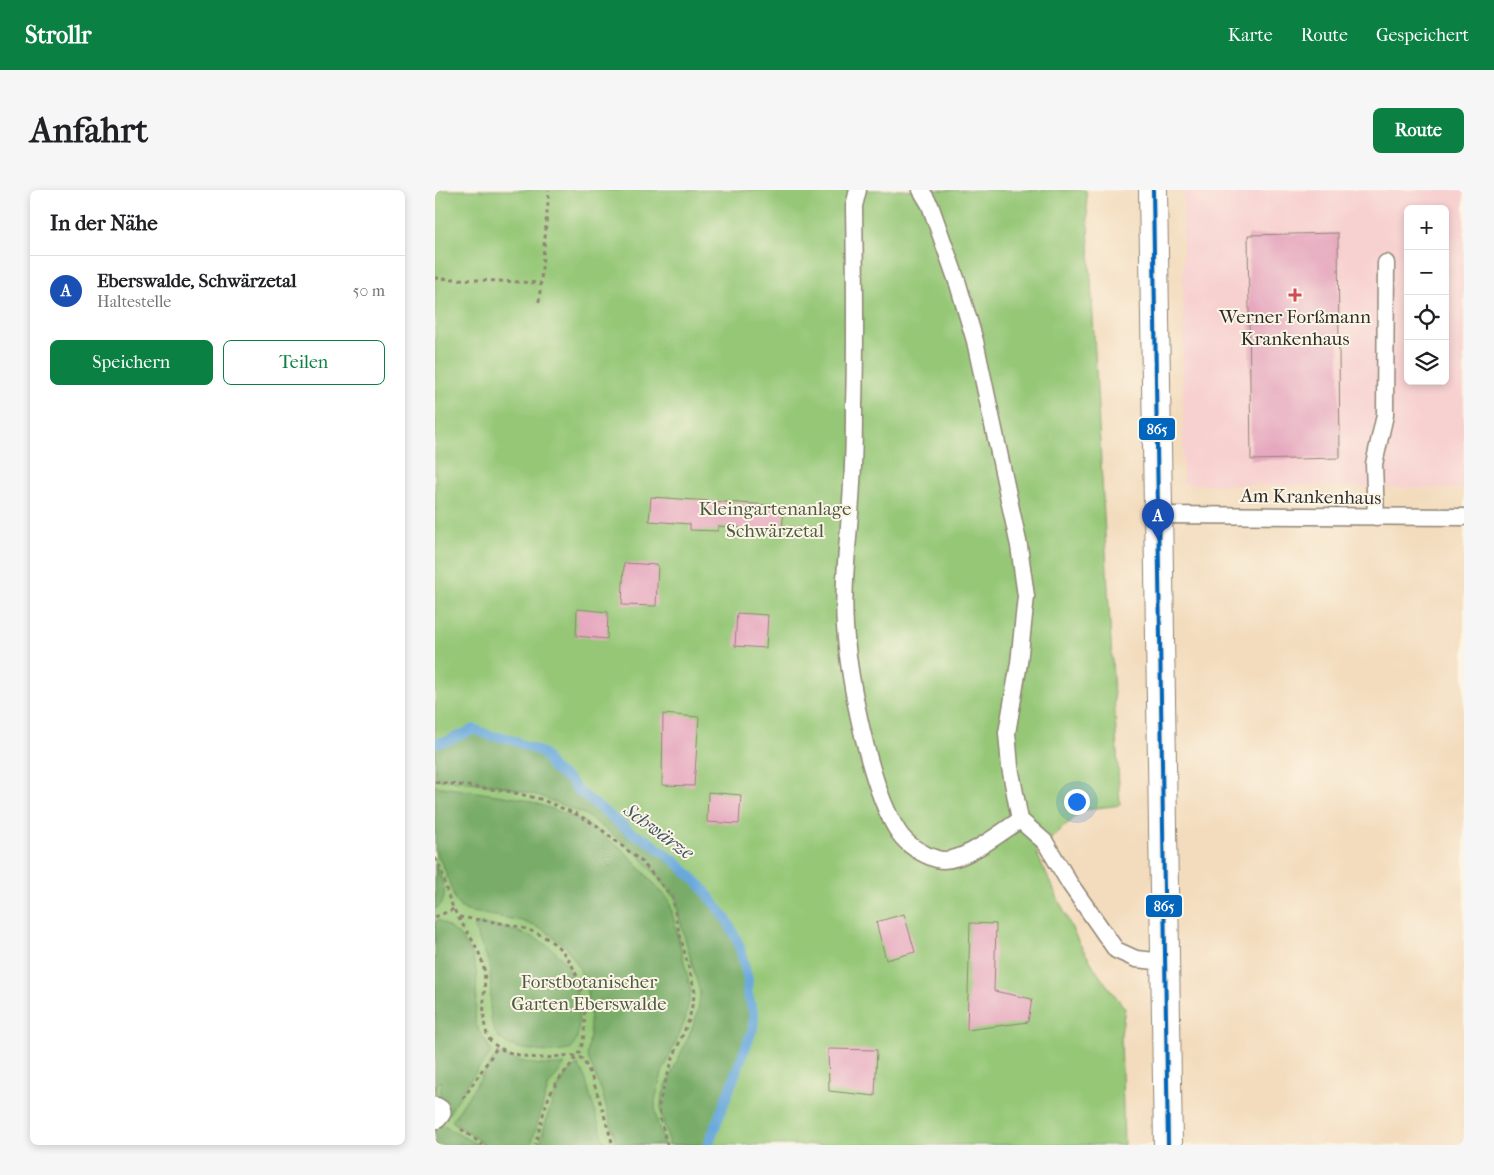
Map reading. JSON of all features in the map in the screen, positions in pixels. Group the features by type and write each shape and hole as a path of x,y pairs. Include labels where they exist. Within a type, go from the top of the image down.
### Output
{"street":[{"path":"1153,190 1166,962 1167,1145"}],"lane":[{"path":"858,190 854,206 856,348 845,627 859,710 875,778 885,810 900,834 910,845 938,859 948,860 961,856 984,844 1020,820"},
{"path":"921,190 930,205 958,284 975,341 1019,546 1026,596 1019,663 1007,733 1010,766 1020,820 1045,842 1070,884 1116,950 1135,959 1166,962"},
{"path":"1376,517 1374,464 1385,415 1386,263"},
{"name":"Am Krankenhaus","path":"1157,515 1464,518"}],"path":[{"path":"539,302 549,190"},
{"path":"435,278 540,283"},
{"path":"435,782 507,791 540,799 576,814 596,824 642,862 673,898 676,920 695,992 689,1020 674,1055 659,1103 660,1117 667,1145"},
{"path":"435,858 445,877 454,909 473,942 484,969 485,1024 490,1040 503,1050 541,1058 576,1056 582,1060 595,1088 613,1145"},
{"path":"435,917 454,909"},
{"path":"459,917 517,925 553,940 567,956 579,979 583,1001 582,1046 553,1088 535,1145"},
{"path":"442,1111 498,1046"}],"shaded area":[{"name":"Werner Forßmann Krankenhaus","path":"1183,190 1464,190 1464,489 1183,484"}],"green space":[{"name":"Kleingartenanlage Schwärzetal","path":"435,190 1086,190 1120,805 1083,810 1036,852 1078,941 1099,975 1125,1008 1121,1035 1124,1145 435,1145"},
{"path":"470,729 480,729 487,734 507,738 543,753 553,769 571,781 577,790 633,834 645,839 675,861 701,886 727,920 739,945 748,980 747,992 754,1015 753,1028 708,1145 670,1145 662,1114 661,1104 664,1092 694,1024 700,992 679,917 676,898 636,852 586,815 540,796 499,785 435,779 435,743 447,741"},
{"name":"Forstbotanischer Garten Eberswalde","path":"435,786 524,799 569,815 585,823 623,850 669,900 691,991 685,1021 662,1073 655,1101 656,1117 664,1145 617,1145 602,1092 587,1055 590,1036 590,1011 586,986 579,967 566,947 544,930 522,921 467,911 460,907 455,900 445,870 435,851"},
{"path":"435,865 443,882 444,895 440,905 435,909"},
{"path":"439,920 459,935 472,954 477,974 475,1023 492,1052 472,1077 446,1118 439,1100 442,1081 438,1083 435,1098 435,922"},
{"path":"476,925 501,927 535,938 561,958 570,972 576,990 578,1030 572,1048 552,1052 531,1050 513,1046 501,1040 491,1020 488,962 474,928"},
{"path":"497,1053 531,1063 565,1064 548,1087 531,1145 485,1145 452,1121"},
{"path":"578,1065 584,1075 605,1145 540,1145 548,1113 558,1089 570,1070"},
{"path":"435,1121 478,1145 435,1145"}],"building":[{"path":"1338,233 1340,458 1251,460 1248,235"},
{"path":"651,497 784,506 782,532 718,526 718,531 690,530 690,524 649,521"},
{"path":"624,563 658,565 656,606 622,605"},
{"path":"577,609 608,612 607,639 576,636"},
{"path":"737,613 768,615 766,648 735,646"},
{"path":"663,714 699,717 694,786 662,785"},
{"path":"708,792 741,795 739,824 707,822"},
{"path":"904,914 915,952 886,960 876,922"},
{"path":"970,923 996,924 994,991 1032,999 1028,1022 967,1030"},
{"path":"828,1049 877,1050 875,1096 829,1091"}],"waterway":[{"name":"Schwärze","path":"435,743 447,741 474,729 491,736 507,738 543,753 553,769 571,781 577,790 633,834 645,839 675,861 701,886 727,920 739,945 748,980 747,992 754,1015 753,1028 708,1145"}],"transit line":[{"name":"865","path":"1153,190 1168,1145"}],"place":[{"name":"Werner Forßmann Krankenhaus","path":"1295,295"},
{"name":"Eberswalde, Schwärzetal","path":"1158,540"}]}
